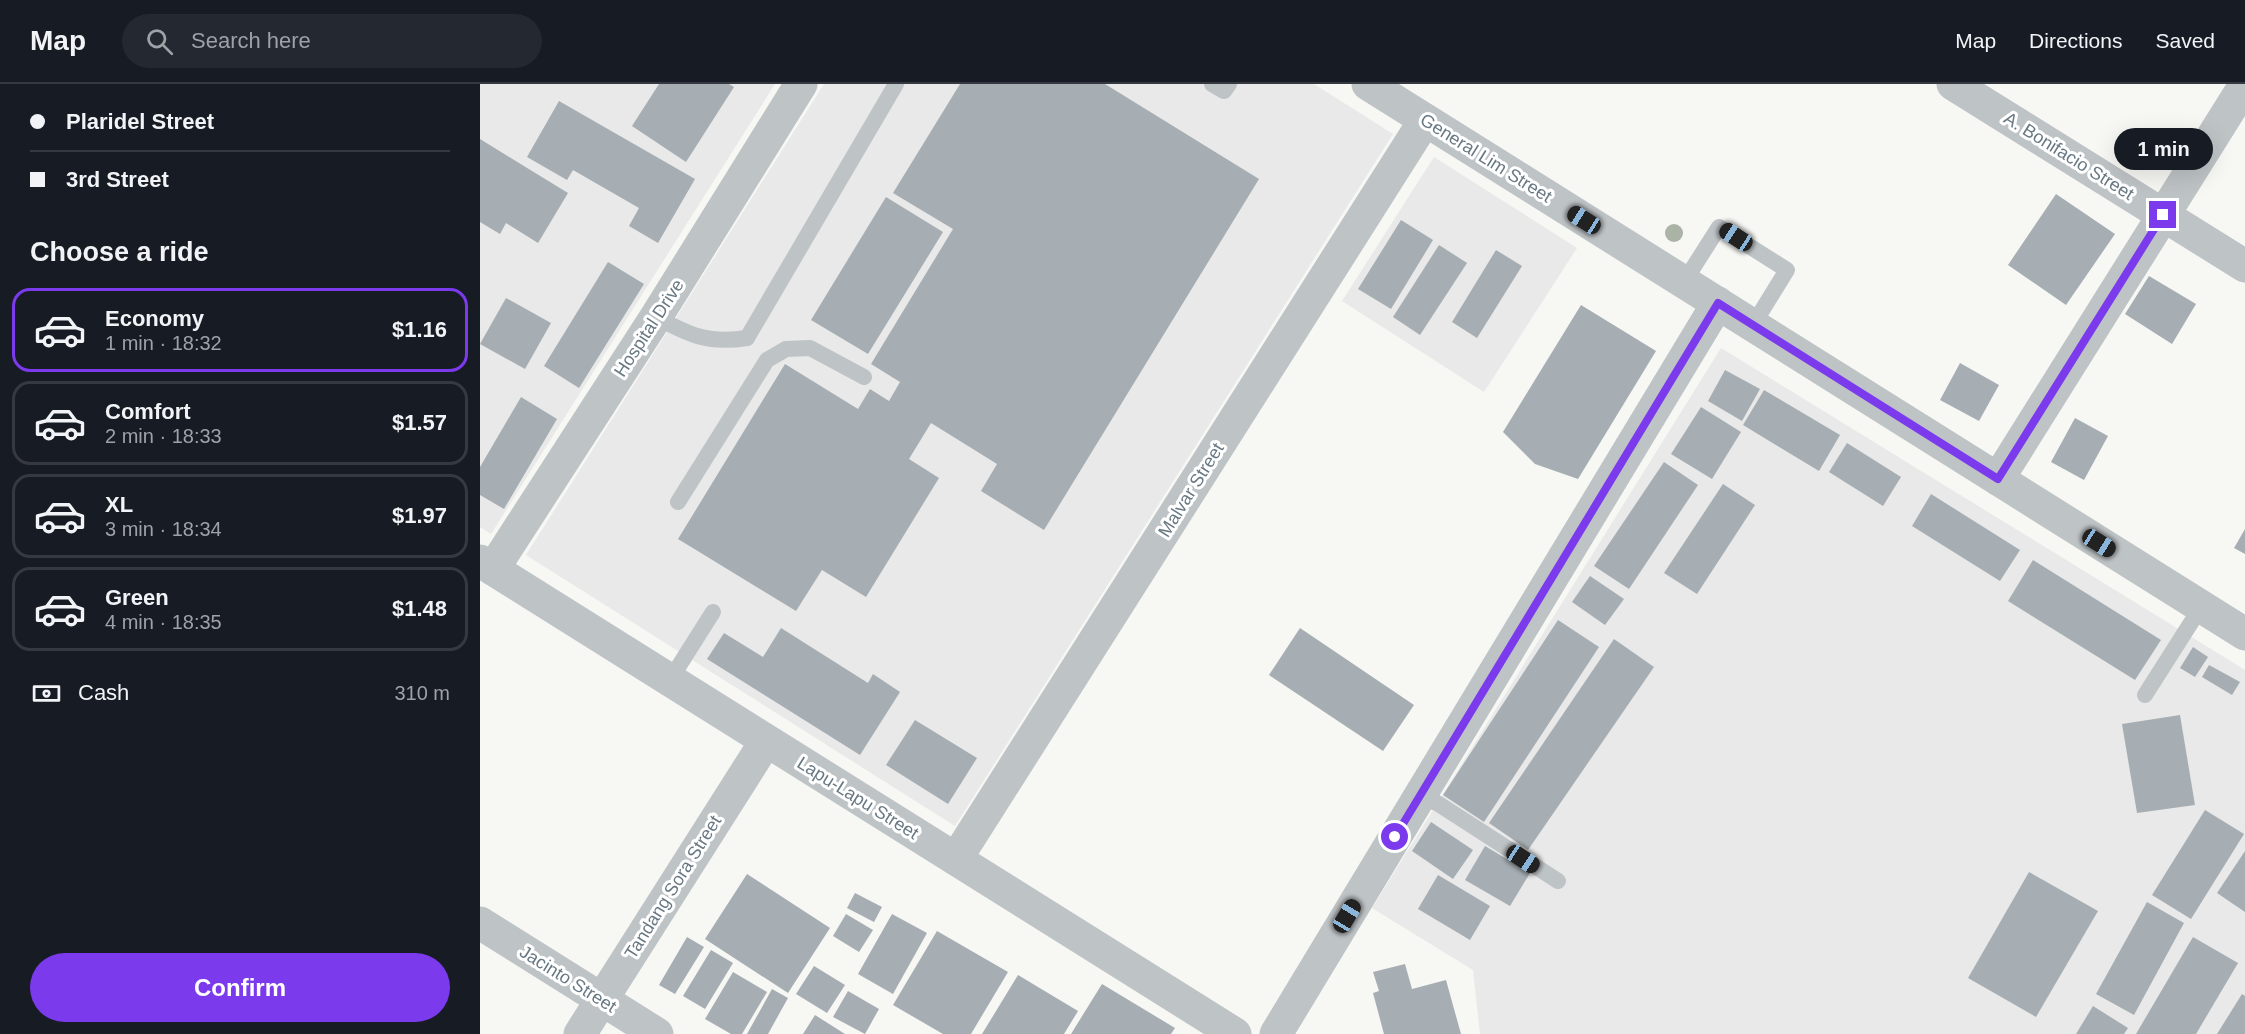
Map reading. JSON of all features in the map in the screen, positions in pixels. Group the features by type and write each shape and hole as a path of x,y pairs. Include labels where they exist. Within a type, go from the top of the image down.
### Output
{"street":[{"name":"Hospital Drive","path":"487,565 656,317 801,84"},
{"name":"General Lim Street","path":"1368,84 2245,634"},
{"name":"A. Bonifacio Street","path":"1953,84 2245,266"},
{"path":"1998,479 2245,85"},
{"name":"Malvar Street","path":"956,859 1425,120"},
{"path":"1276,1034 1718,303"},
{"name":"Lapu-Lapu Street","path":"487,565 1235,1034"},
{"name":"Tandang Sora Street","path":"580,1034 766,741"},
{"name":"Jacinto Street","path":"480,923 657,1034"}],"lane":[{"path":"747,338 896,84"},
{"path":"1212,84 1224,91 1229,84"},
{"path":"1684,282 1719,227 1787,270 1753,325"},
{"path":"656,317 693,336 732,340 747,338"},
{"path":"747,338 767,360"},
{"path":"678,502 767,360 786,349 810,348 864,377"},
{"path":"2145,695 2200,607"},
{"path":"670,680 713,612"},
{"path":"1419,797 1437,803 1558,881"}],"shaded area":[{"path":"480,84 775,84 491,534 480,527"},
{"path":"824,84 1314,84 1393,134 955,826 526,555"},
{"path":"1434,157 1577,248 1484,392 1342,301"},
{"path":"1721,348 2245,670 2245,1034 1480,1034 1473,970 1372,908"}],"building":[{"path":"659,84 729,84 734,87 686,162 632,126"},
{"path":"960,84 1105,84 1259,179 1044,530 981,491 997,464 931,423 909,459 939,478 866,597 822,570 796,611 678,539 785,364 858,409 870,389 889,401 900,382 871,364 953,229 893,193"},
{"path":"559,101 695,179 658,243 629,226 639,208 573,170 567,180 527,157"},
{"path":"480,139 568,193 538,243 506,223 500,234 480,222"},
{"path":"2056,194 2115,234 2066,305 2008,265"},
{"path":"886,197 943,232 868,354 811,320"},
{"path":"1401,220 1433,240 1391,309 1358,289"},
{"path":"1439,245 1467,263 1420,335 1393,317"},
{"path":"1496,250 1522,266 1477,338 1452,322"},
{"path":"608,262 644,284 579,388 544,366"},
{"path":"2149,276 2196,304 2172,344 2125,314"},
{"path":"506,298 551,323 525,369 480,344"},
{"path":"1581,305 1656,351 1578,479 1535,464 1503,432"},
{"path":"1960,363 1999,385 1979,421 1940,400"},
{"path":"1725,370 1760,389 1742,421 1708,401"},
{"path":"1764,390 1840,435 1819,471 1743,425"},
{"path":"521,397 557,419 504,509 480,495 480,467"},
{"path":"1701,407 1741,432 1712,479 1671,454"},
{"path":"2075,418 2108,436 2084,480 2051,462"},
{"path":"1847,443 1901,477 1883,506 1829,472"},
{"path":"1664,462 1698,485 1629,589 1594,566"},
{"path":"1723,484 1755,505 1697,594 1664,573"},
{"path":"1931,494 2020,550 2000,581 1912,526"},
{"path":"2245,529 2245,554 2234,548"},
{"path":"2033,560 2161,640 2135,680 2008,601"},
{"path":"1590,576 1624,599 1605,625 1572,602"},
{"path":"1558,620 1599,647 1484,822 1443,795"},
{"path":"781,628 868,683 873,674 900,692 860,755 707,659 724,633 763,657"},
{"path":"1300,628 1414,705 1383,751 1269,675"},
{"path":"1614,639 1654,667 1528,850 1489,823"},
{"path":"2193,647 2208,657 2195,677 2180,668"},
{"path":"2209,665 2240,682 2232,695 2202,677"},
{"path":"2180,715 2195,805 2137,813 2122,724"},
{"path":"915,720 977,758 948,804 886,765"},
{"path":"2205,810 2244,834 2191,919 2152,895"},
{"path":"1431,822 1473,850 1453,879 1412,851"},
{"path":"1485,846 1530,873 1510,906 1465,880"},
{"path":"2245,851 2245,912 2217,893"},
{"path":"2029,872 2098,911 2036,1017 1968,978"},
{"path":"747,874 830,928 788,993 705,939"},
{"path":"1438,875 1490,906 1470,940 1418,909"},
{"path":"855,893 882,907 874,922 847,908"},
{"path":"2147,902 2184,923 2134,1015 2096,994"},
{"path":"846,914 873,930 859,952 833,936"},
{"path":"892,914 927,933 893,994 858,974"},
{"path":"937,931 1008,972 971,1034 943,1034 893,1005"},
{"path":"687,937 704,947 675,994 659,985"},
{"path":"2193,937 2238,963 2196,1034 2136,1034"},
{"path":"711,950 733,963 705,1009 683,996"},
{"path":"1405,964 1412,989 1446,980 1461,1034 1384,1034 1373,993 1379,991 1373,972"},
{"path":"814,966 845,985 827,1013 796,994"},
{"path":"733,972 767,992 742,1034 731,1034 705,1019"},
{"path":"1018,975 1078,1011 1064,1034 982,1034"},
{"path":"1102,984 1175,1028 1171,1034 1071,1034"},
{"path":"772,989 788,998 768,1034 747,1034"},
{"path":"848,991 879,1009 865,1034 833,1017"},
{"path":"2242,994 2245,996 2245,1034 2217,1034"},
{"path":"2093,1006 2128,1028 2124,1034 2076,1034"},
{"path":"815,1015 845,1034 803,1034"}],"route":[{"path":"1395,837 1718,303 1998,479 2163,215"}]}
